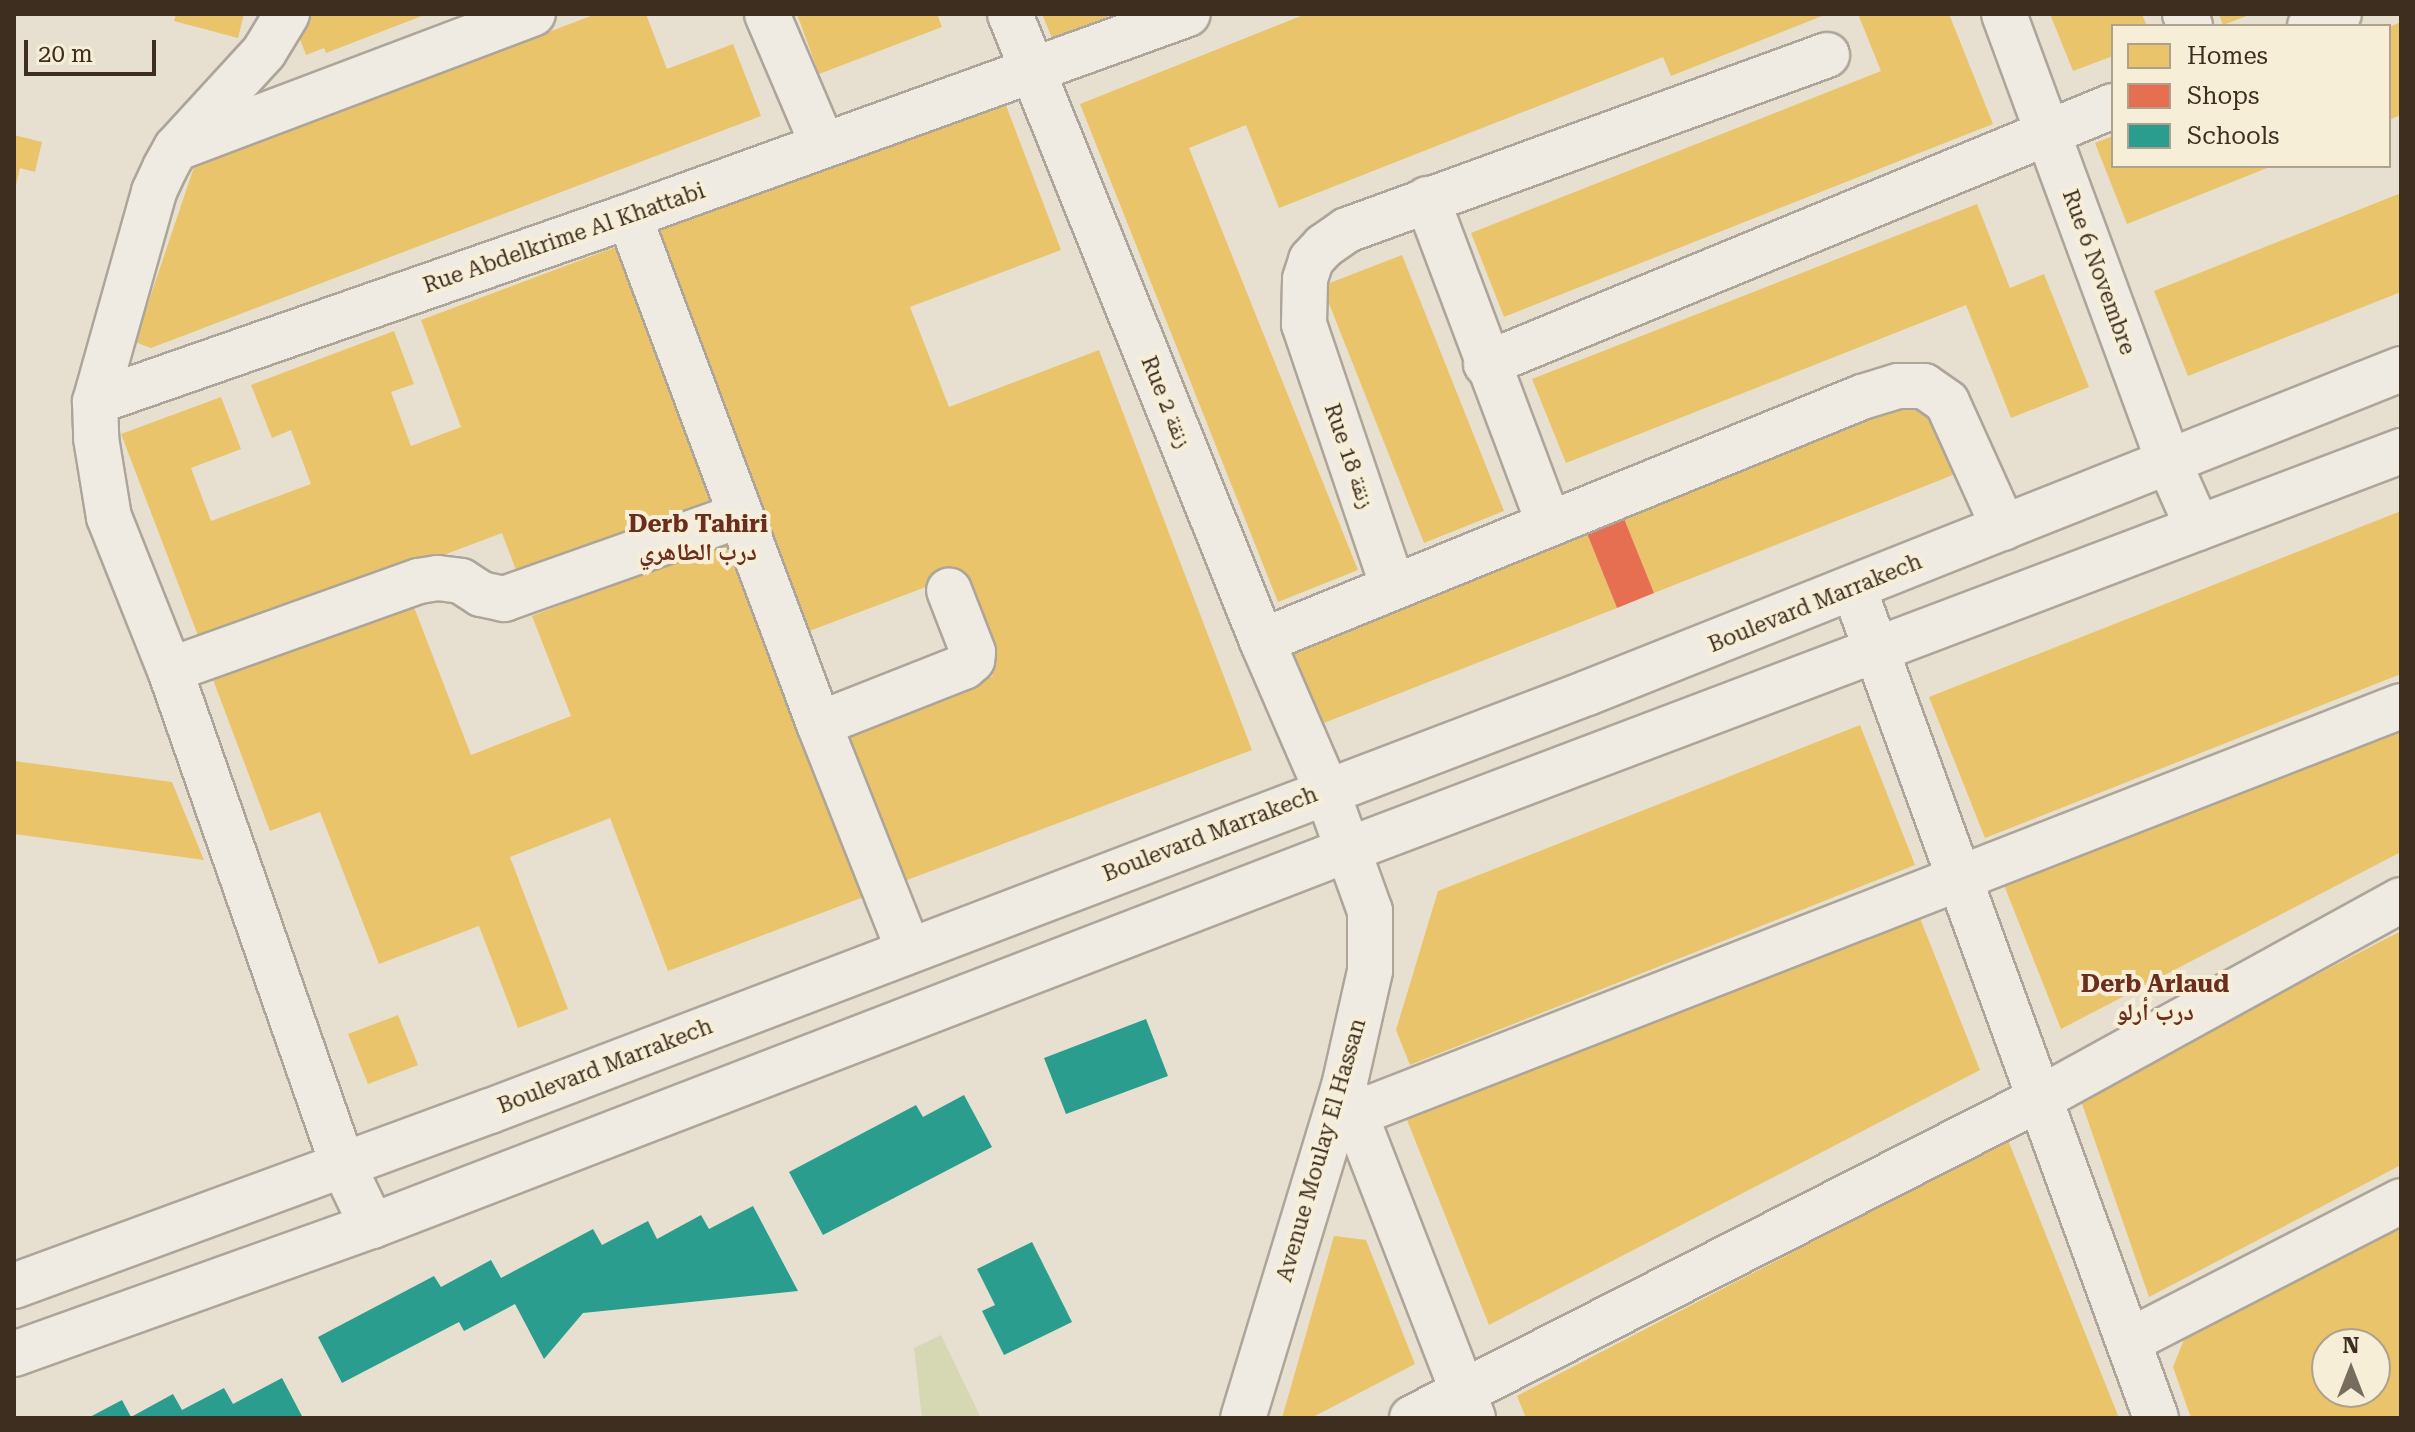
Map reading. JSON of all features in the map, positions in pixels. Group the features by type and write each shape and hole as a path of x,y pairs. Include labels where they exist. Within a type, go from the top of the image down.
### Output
{"street":[{"path":"287,14 264,52 176,148 154,192 95,402 100,476 109,517 170,670 342,1163 372,1226"},
{"path":"176,148 533,14"},
{"path":"767,14 823,145"},
{"name":"Rue 2 زنقة","path":"1010,14 1262,641 1326,789"},
{"name":"Rue Abdelkrime Al Khattabi","path":"95,402 629,216 1188,14"},
{"name":"Rue 6 Novembre","path":"2004,14 2169,463 2198,528"},
{"path":"2315,24 2339,14"},
{"name":"Rue 18 زنقة","path":"1393,587 1304,324 1305,279 1311,260 1324,246 1347,230 1827,55"},
{"path":"1486,364 2111,107"},
{"path":"1427,199 1486,364 1549,524"},
{"path":"629,216 819,724 908,949"},
{"name":"Boulevard Marrakech","path":"14,1286 490,1111 1854,589 2401,369"},
{"path":"1262,641 1862,397 1911,385 1935,391 1947,402 2004,528"},
{"path":"14,1354 372,1226 1350,849 2401,451"},
{"path":"170,670 419,581 438,578 461,581 481,594 504,599 741,515"},
{"path":"1854,589 2156,1418"},
{"path":"819,724 964,667 972,660 973,652 949,590"},
{"path":"1469,1406 1350,1100 1961,877 2401,706"},
{"name":"Avenue Moulay El Hassan","path":"1243,1418 1350,1100 1370,971 1370,911 1326,789"},
{"path":"1412,1418 1469,1406 2401,900"},
{"path":"2129,1341 2401,1201"}],"green space":[{"path":"941,1335 981,1418 922,1418 914,1348"}],"building: Homes":[{"path":"176,14 244,14 238,38 174,21"},
{"path":"304,14 427,14 326,53 324,48 306,55 298,34"},
{"path":"596,14 646,14 667,69 733,44 761,116 151,348 135,342 194,167"},
{"path":"797,14 937,14 942,27 819,74"},
{"path":"1042,14 1114,14 1052,38"},
{"path":"1306,14 1827,14 1671,76 1663,57 1279,208 1246,125 1189,148 1358,570 1278,602 1080,104"},
{"path":"1858,14 1949,14 1993,124 1504,317 1471,233 1881,71"},
{"path":"2050,14 2142,14 2146,24 2111,24 2111,57 2073,71"},
{"path":"2219,14 2252,14 2226,24 2223,24"},
{"path":"2401,22 2401,115 2391,119 2391,26"},
{"path":"1004,100 1061,250 910,307 949,407 1099,350 1252,750 899,883 842,734 993,676 955,576 804,633 651,233"},
{"path":"14,135 42,142 35,172 20,168 15,189"},
{"path":"2111,137 2111,168 2267,168 2127,224 2095,143"},
{"path":"2401,193 2401,292 2188,376 2154,291"},
{"path":"1977,204 2010,288 2044,274 2089,387 2011,418 1966,305 1566,463 1532,379"},
{"path":"621,245 719,501 519,578 502,533 202,646 121,434 221,397 241,449 191,468 211,521 311,484 291,430 272,438 251,385 394,331 414,384 391,392 411,446 461,427 421,320"},
{"path":"1402,255 1504,511 1424,543 1322,286"},
{"path":"1926,391 1958,473 1654,593 1621,511"},
{"path":"2401,511 2401,674 1985,838 1929,697"},
{"path":"1584,526 1617,608 1311,728 1280,646"},
{"path":"733,539 869,895 668,971 610,818 510,857 568,1009 518,1028 479,926 379,964 320,812 270,831 212,677 412,602 471,755 571,716 532,616"},
{"path":"2401,723 2401,852 2061,1029 2002,880"},
{"path":"1860,725 1915,865 1410,1065 1396,1030 1438,891"},
{"path":"14,761 172,782 204,860 14,834"},
{"path":"1918,913 1980,1070 1489,1325 1405,1115"},
{"path":"2401,931 2401,1165 2149,1297 2080,1098"},
{"path":"398,1015 418,1065 368,1084 348,1034"},
{"path":"2008,1140 2119,1418 1526,1418 1517,1396"},
{"path":"2401,1216 2401,1418 2191,1418 2173,1367 2189,1327"},
{"path":"1334,1236 1366,1240 1415,1364 1311,1418 1282,1418"}],"building: Shops":[{"path":"1621,511 1654,593 1617,608 1584,526"}],"building: Schools":[{"path":"1146,1019 1168,1076 1066,1114 1044,1058"},
{"path":"964,1095 992,1147 823,1235 789,1172 916,1105 923,1117"},
{"path":"753,1206 798,1291 583,1313 544,1359 515,1304 464,1331 459,1322 342,1383 318,1337 434,1276 441,1287 491,1260 501,1278 593,1229 602,1245 648,1221 657,1239 701,1215 709,1229"},
{"path":"1032,1242 1072,1322 1004,1355 982,1311 995,1305 977,1269"},
{"path":"282,1378 303,1418 88,1418 122,1400 131,1417 173,1394 182,1410 224,1388 233,1404"}],"district":[{"name":"Derb Tahiri درب الطاهري","path":"698,539"},
{"name":"Derb Arlaud درب أرلو","path":"2155,999"}]}
